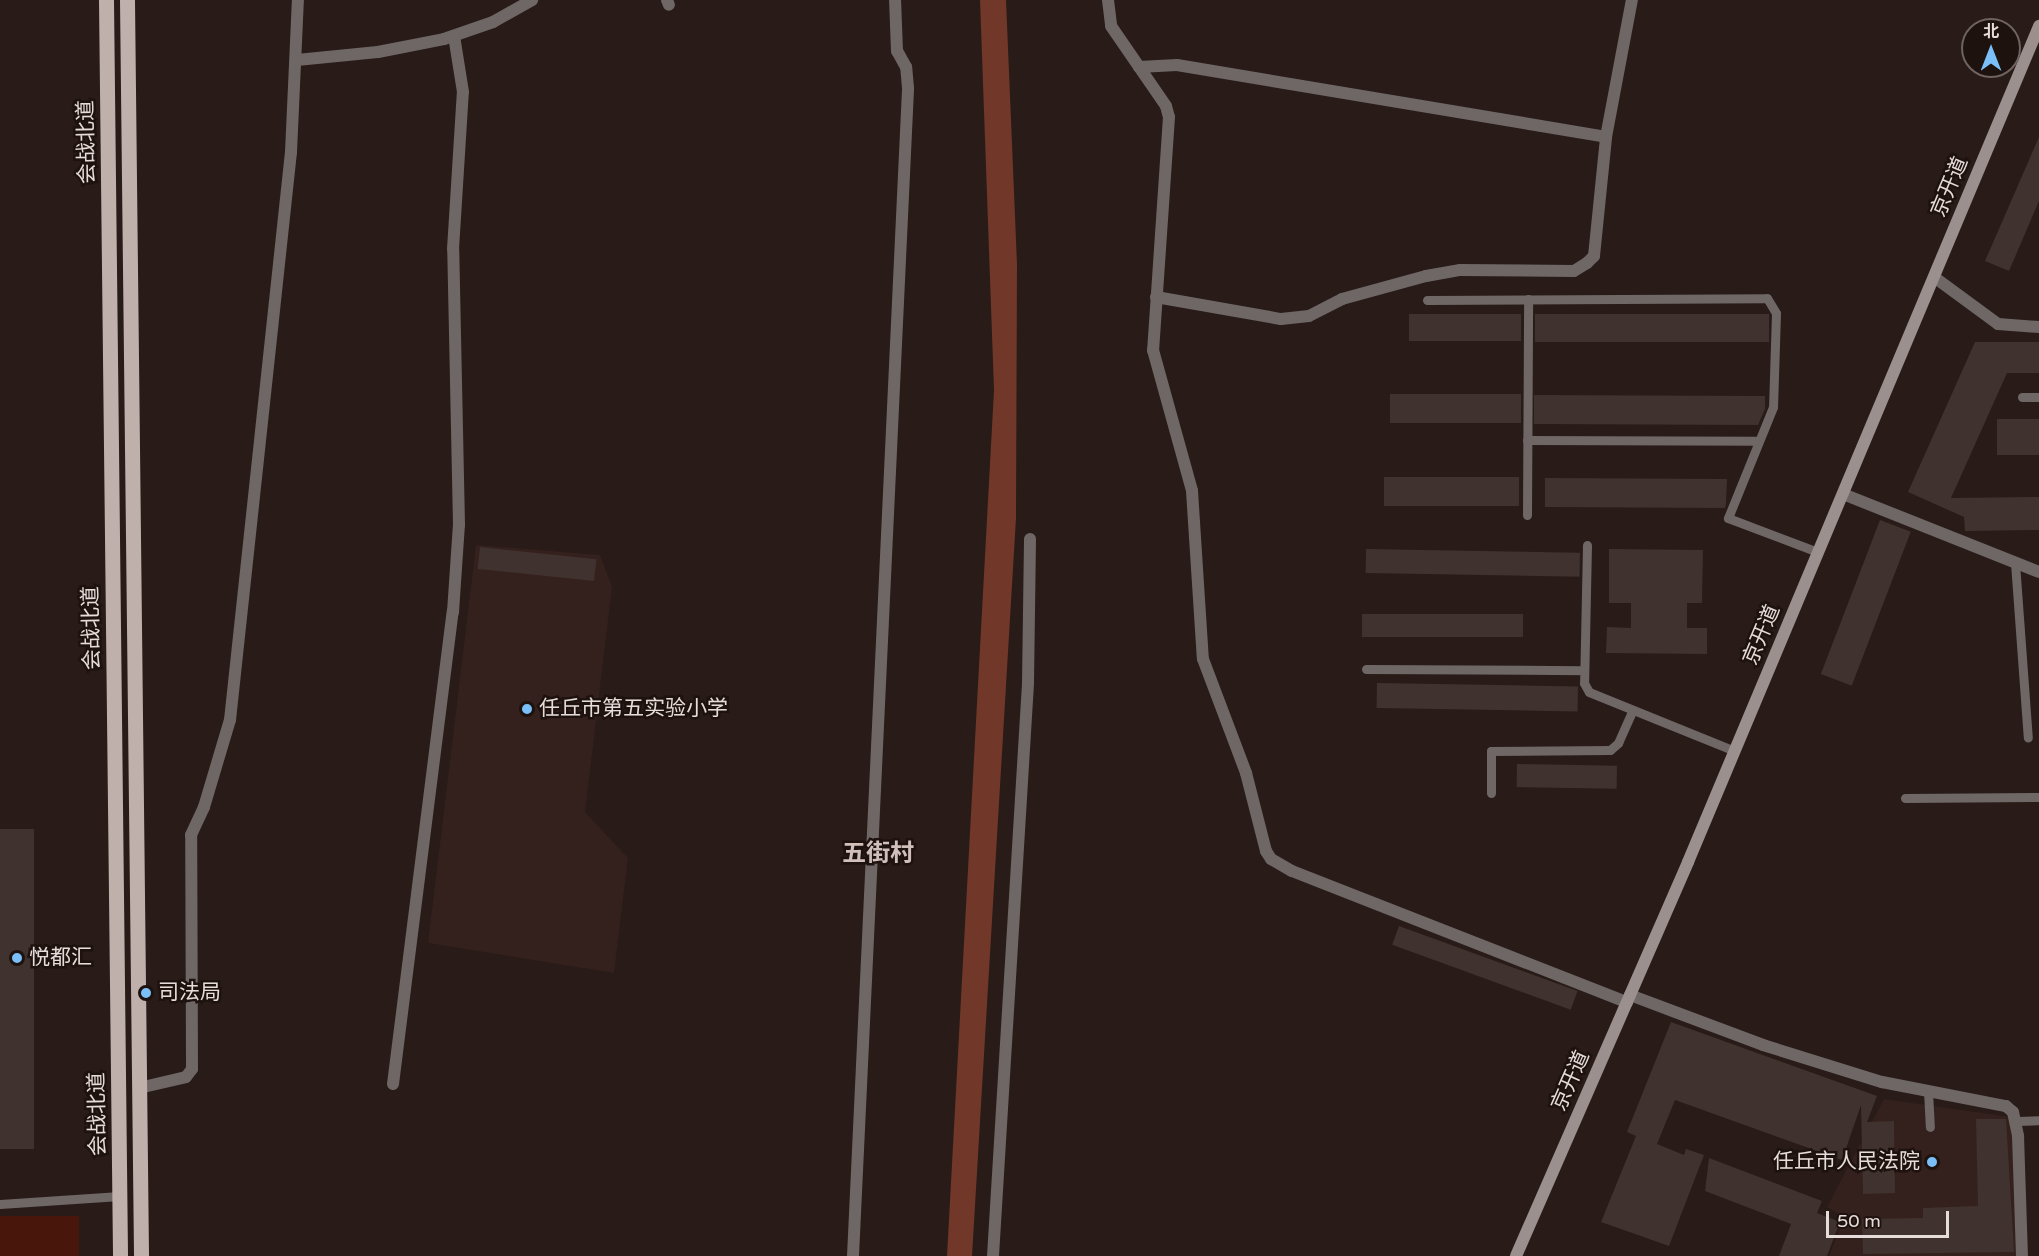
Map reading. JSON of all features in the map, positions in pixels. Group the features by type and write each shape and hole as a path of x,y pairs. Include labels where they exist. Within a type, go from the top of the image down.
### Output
{"main road":[{"name":"会战北道","path":"106,0 120,1256"},
{"name":"会战北道","path":"127,0 141,1256"},
{"name":"京开道","path":"1516,1256 1735,751 2039,26"}],"street":[{"path":"139,1088 186,1077 192,1069 191,835 204,807 230,720 297,60 298,0"},
{"path":"297,60 378,52 454,36 493,22 532,0"},
{"path":"853,1256 908,88 906,67 897,51 895,0"},
{"path":"1108,0 1111,26 1169,117 1156,297 1156,368 1192,491 1203,658 1246,773 1271,859 1292,872 1629,998 1762,1044 1882,1082 2006,1106 2013,1112 2016,1120 2022,1256"},
{"path":"1156,297 1281,319 1309,316 1342,298 1460,270 1574,271 1594,256 1606,137 1632,0"},
{"path":"393,1084 453,612 459,525 453,249 463,92 454,36"},
{"path":"1139,67 1178,65 1606,137"},
{"path":"1934,277 1998,324 2039,327"},
{"path":"1843,494 2039,572"},
{"path":"993,1256 1028,683 1030,539"}],"lane":[{"path":"1427,300 1767,298 1776,313 1773,407 1728,518 1818,552"},
{"path":"1527,515 1528,299"},
{"path":"2022,397 2039,397"},
{"path":"1527,440 1759,441"},
{"path":"1587,545 1584,670 1589,692 1735,751"},
{"path":"2015,563 2028,738"},
{"path":"1366,669 1584,670"},
{"path":"1491,793 1491,751 1610,750 1618,743 1633,710"},
{"path":"1905,798 2039,797"},
{"path":"1928,1091 1930,1127"},
{"path":"2016,1120 2039,1120"},
{"path":"0,1204 120,1196"}],"shaded area":[{"path":"980,0 1006,0 1017,264 1016,518 972,1256 947,1256 994,390"},
{"name":"任丘市第五实验小学","path":"476,545 600,555 612,587 585,812 628,858 614,973 428,943"},
{"name":"任丘市人民法院","path":"1884,1099 2011,1117 2018,1256 1829,1256 1844,1217 1827,1207"},
{"path":"0,1216 79,1216 79,1256 0,1256"}],"building":[{"path":"2039,137 2039,201 2009,271 1985,261"},
{"path":"1409,314 1521,314 1521,341 1409,341"},
{"path":"1535,314 1769,314 1769,342 1535,342"},
{"path":"1975,342 2039,342 2039,373 2007,373 1951,498 2039,497 2039,530 1965,531 1964,517 1908,492"},
{"path":"1390,394 1521,394 1521,423 1390,423"},
{"path":"1534,395 1765,396 1765,409 1758,425 1534,424"},
{"path":"1997,419 2039,419 2039,455 1997,455"},
{"path":"1384,477 1519,477 1519,506 1384,506"},
{"path":"1545,478 1727,479 1726,504 1725,508 1545,507"},
{"path":"1880,520 1911,532 1852,686 1821,674"},
{"path":"480,547 596,559 594,581 478,569"},
{"path":"1366,549 1580,553 1580,577 1366,573"},
{"path":"1609,549 1703,550 1702,603 1687,603 1687,628 1707,628 1707,654 1606,653 1607,627 1631,628 1631,603 1609,603"},
{"path":"1362,614 1523,614 1523,637 1362,637"},
{"path":"1377,683 1578,687 1578,712 1377,708"},
{"path":"1517,764 1617,766 1617,789 1517,787"},
{"name":"悦都汇","path":"0,829 34,829 34,1149 0,1149"},
{"path":"1399,926 1578,991 1571,1010 1392,945"},
{"path":"1671,1022 1877,1096 1867,1122 1894,1121 1895,1193 1863,1194 1861,1105 1842,1160 1675,1100 1657,1144 1684,1155 1686,1149 1704,1155 1669,1246 1601,1222 1636,1136 1627,1132"},
{"path":"1976,1119 2006,1119 2014,1252 1863,1254 1862,1219 1923,1218 1923,1208 1978,1206"},
{"path":"1709,1158 1822,1201 1817,1213 1840,1222 1827,1256 1779,1256 1791,1224 1705,1191"}],"place":[{"name":"任丘市第五实验小学","path":"527,709"},
{"name":"悦都汇","path":"17,958"},
{"name":"司法局","path":"146,993"},
{"name":"任丘市人民法院","path":"1932,1162"}],"district":[{"name":"五街村","path":"878,854"}]}
